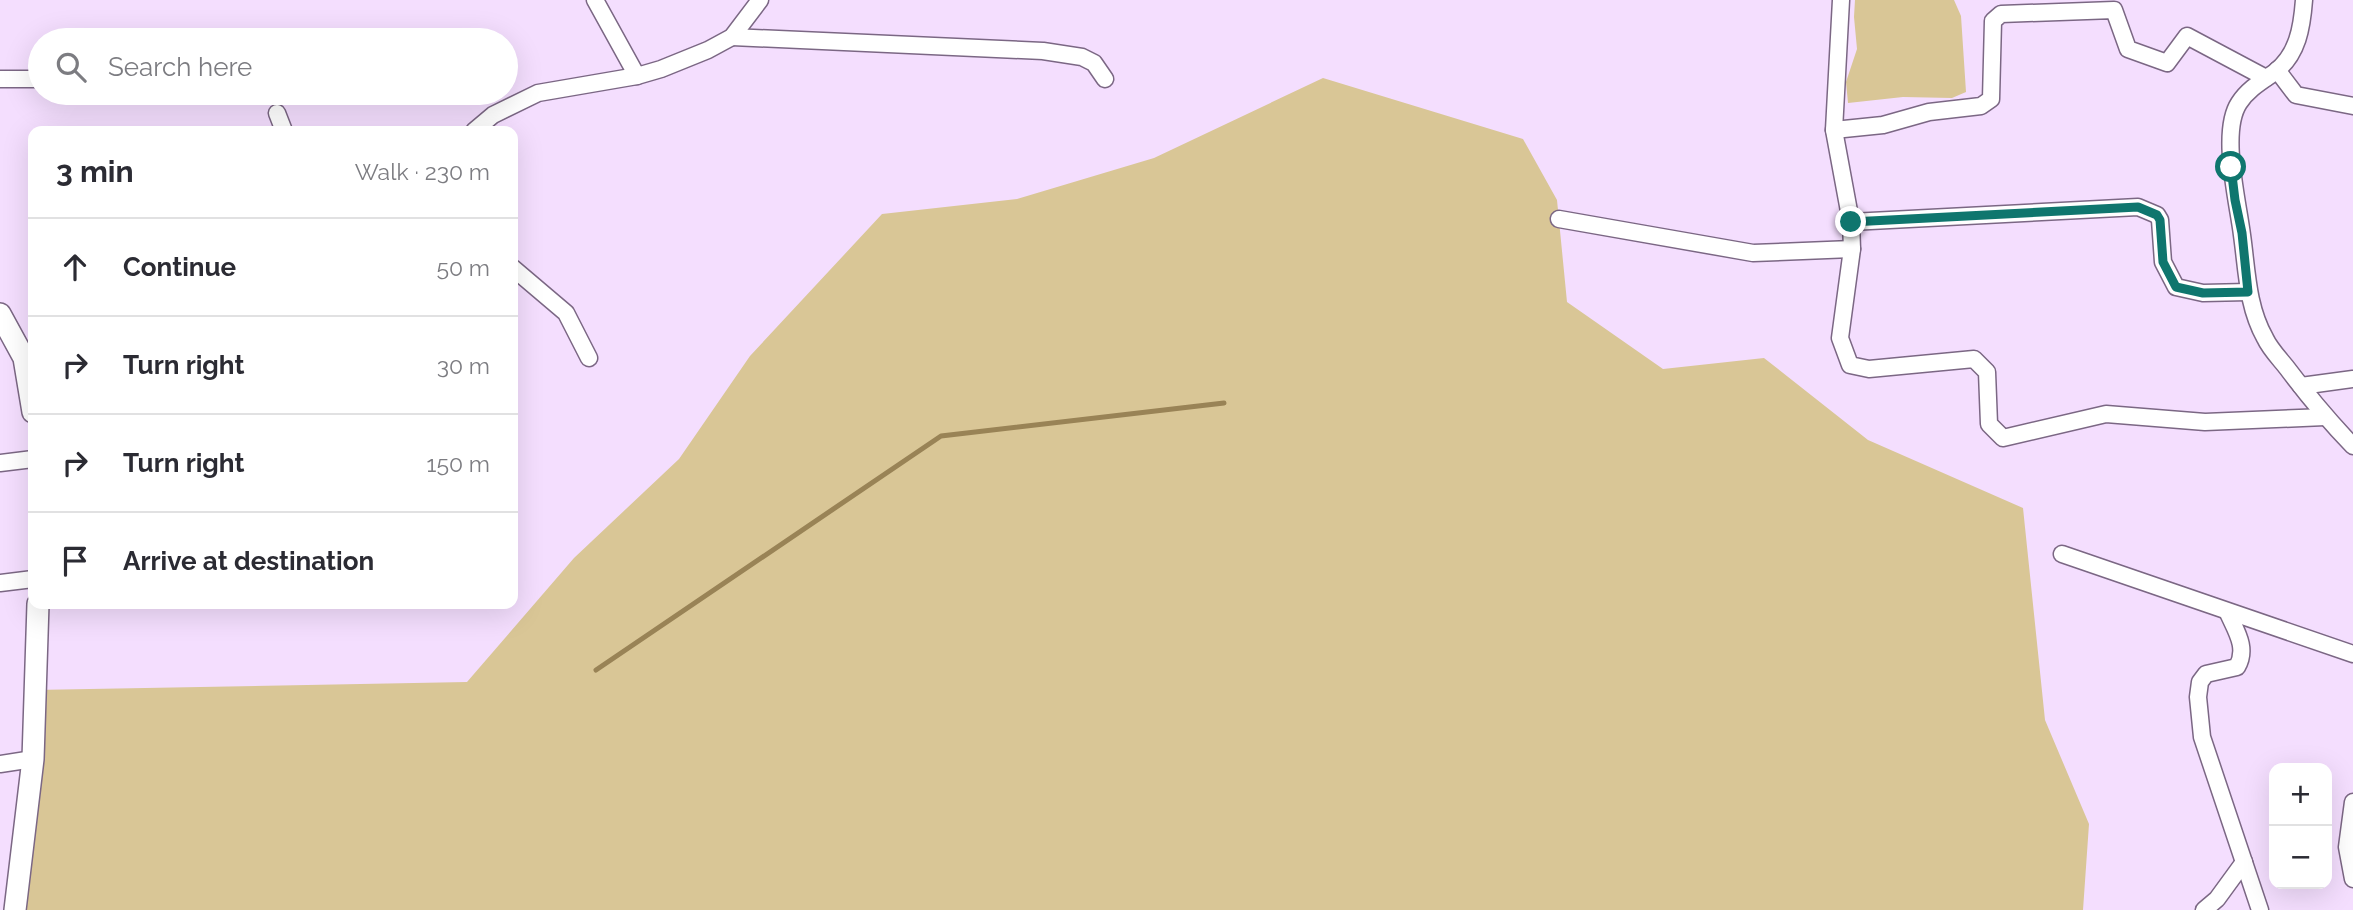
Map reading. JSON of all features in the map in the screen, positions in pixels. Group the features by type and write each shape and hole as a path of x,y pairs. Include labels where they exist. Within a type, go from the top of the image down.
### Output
{"street":[{"path":"595,0 637,76"},
{"path":"518,103 538,93 637,76 688,59 732,37 760,0"},
{"path":"1840,0 1834,130 1851,222 1852,249 1840,338 1850,365 1869,369 1974,359 1987,372 1989,424 2003,438 2106,414 2205,422 2325,417"},
{"path":"2304,0 2302,25 2294,51 2271,74 2256,84 2238,104 2232,128 2232,178 2242,233 2248,292 2265,338 2325,417 2353,446"},
{"path":"1834,130 1883,125 1929,112 1981,106 1991,99 1993,22 2001,14 2114,10 2128,49 2167,63 2187,36 2271,74 2296,95 2353,107"},
{"path":"732,37 1043,51 1082,57 1094,63 1105,79"},
{"path":"0,79 28,79"},
{"path":"480,126 514,105"},
{"path":"277,113 282,126"},
{"path":"1851,222 2138,207 2157,215 2160,220 2163,262 2176,287 2203,293 2248,292"},
{"path":"1559,219 1754,253 1852,249"},
{"path":"518,272 566,313 589,358"},
{"path":"0,314 24,358 28,378"},
{"path":"2301,386 2353,379"},
{"path":"0,463 28,460"},
{"path":"2062,554 2353,654"},
{"path":"0,583 28,580"},
{"path":"0,909 15,910 33,759 38,609"},
{"path":"2228,613 2242,644 2242,658 2237,667 2206,674 2200,682 2198,697 2202,737 2260,910"},
{"path":"0,764 33,759"},
{"path":"2353,802 2347,847 2353,879"},
{"path":"2204,910 2217,899 2244,862"}],"shaded area":[{"path":"1855,0 1954,0 1961,16 1966,92 1952,98 1903,97 1848,103 1846,82 1857,49"},
{"path":"1323,78 1523,139 1557,200 1567,302 1663,369 1764,358 1868,440 2023,508 2045,720 2089,824 2083,910 24,910 34,690 467,682 574,558 679,459 750,356 882,214 1017,199 1154,158"}],"waterway":[{"path":"596,670 941,436 1224,403"}],"route":[{"path":"1851,222 2138,207 2157,215 2160,220 2163,262 2176,287 2203,293 2248,292 2231,167"}]}
